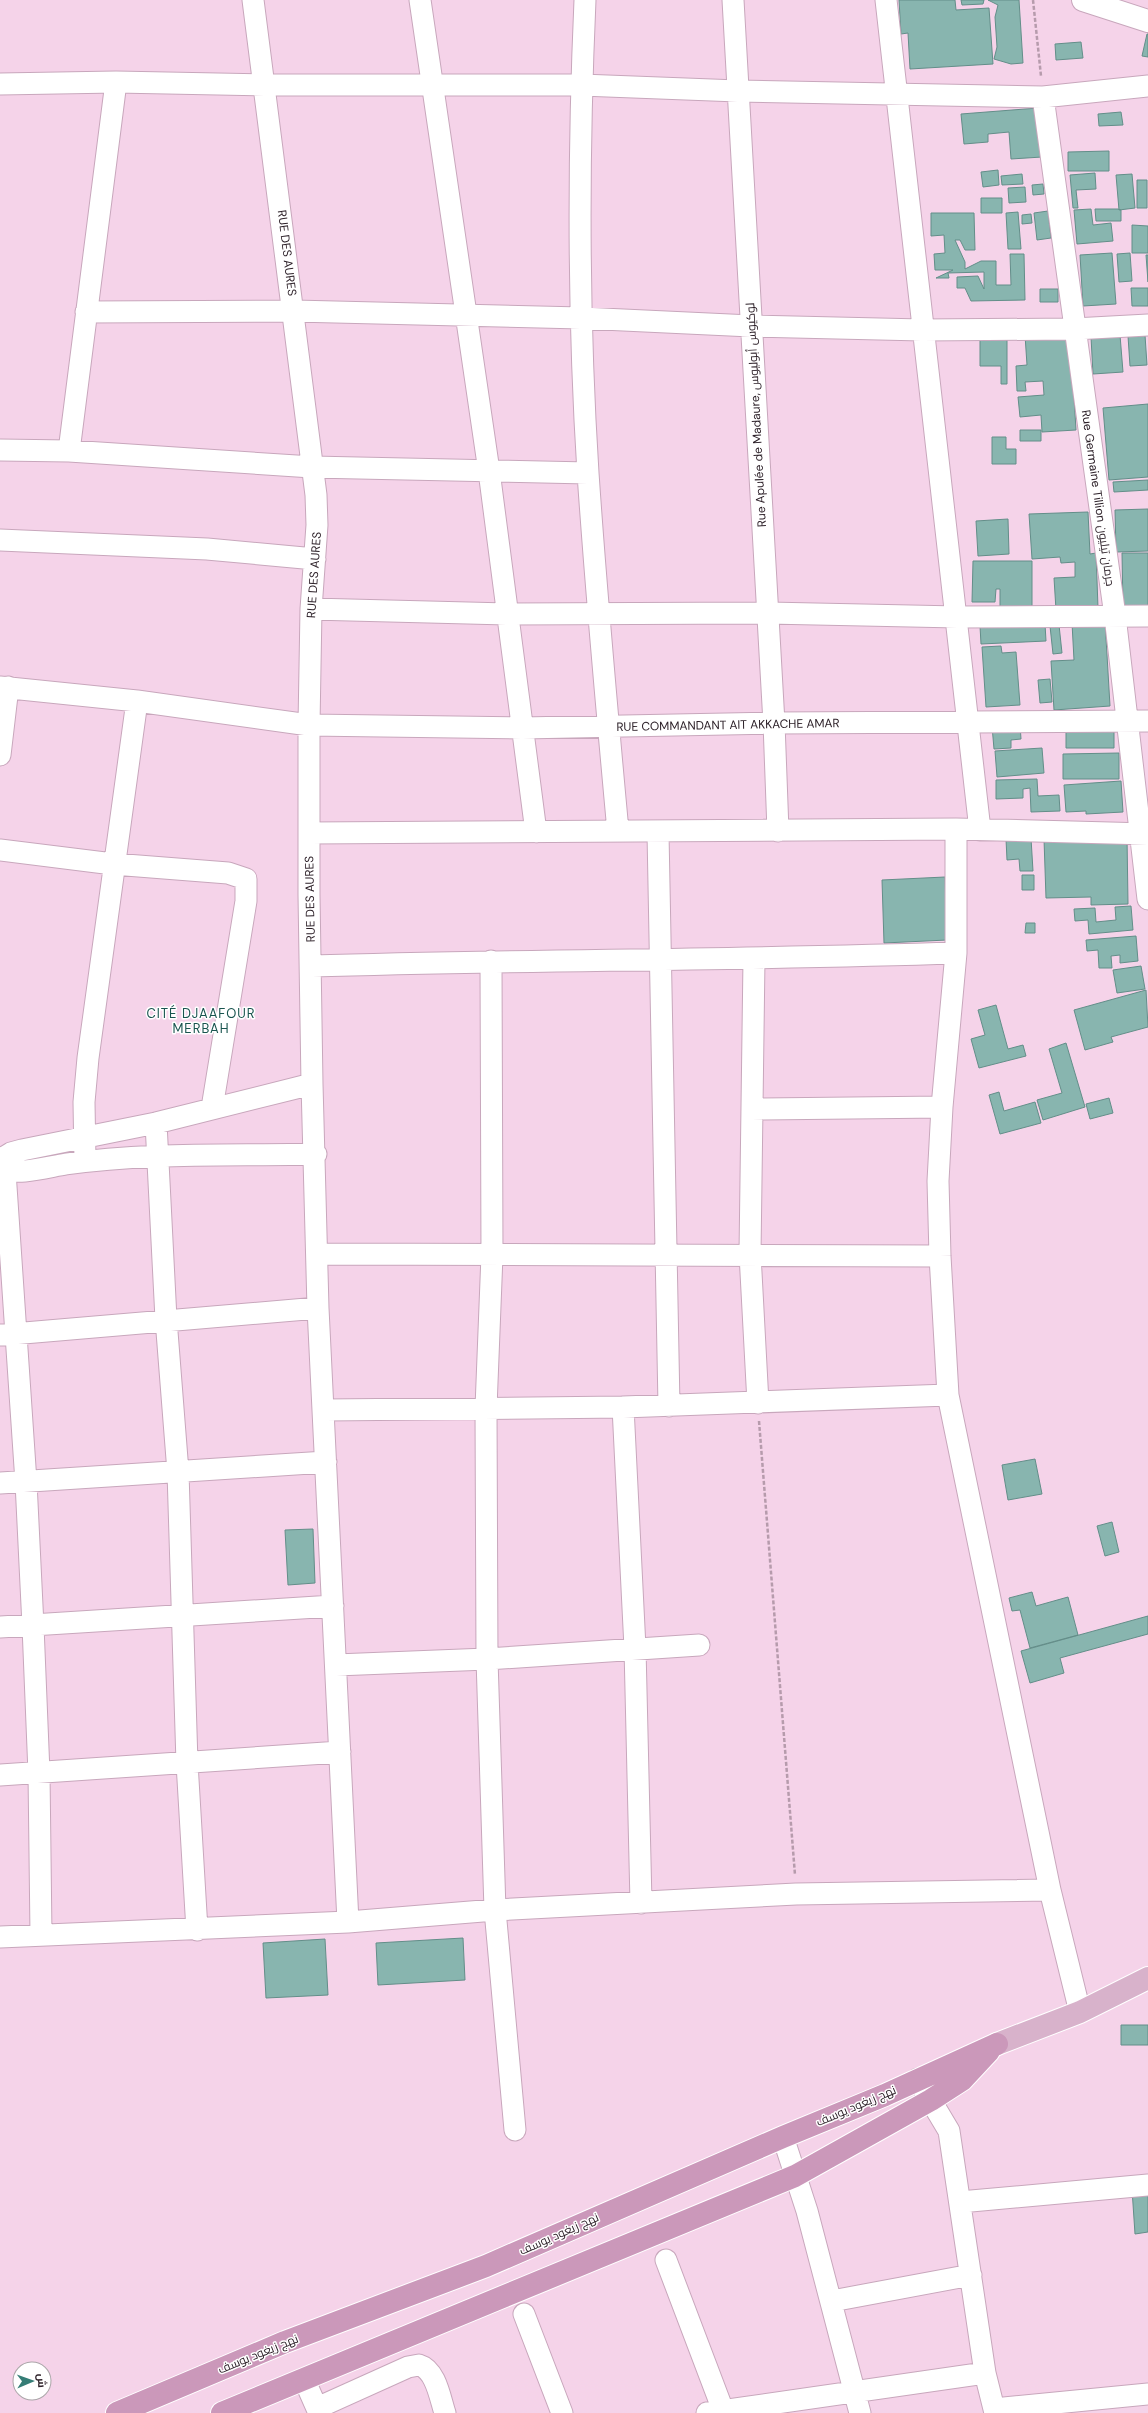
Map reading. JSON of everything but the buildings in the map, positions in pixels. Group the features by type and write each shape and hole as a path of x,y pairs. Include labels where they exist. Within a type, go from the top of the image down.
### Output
{"highway":[{"name":"نهج زيغود يوسف","path":"117,2413 285,2342 486,2266 782,2137 885,2095 997,2044"},
{"name":"نهج زيغود يوسف","path":"222,2413 795,2176 931,2100 962,2080 997,2044"}],"main road":[{"name":"نهج زيغود يوسف","path":"997,2044 1080,2012 1148,1978"}],"street":[{"name":"RUE DES AURES","path":"253,0 266,85 294,311 312,467 317,525 311,609 309,725 312,1084 316,1154 318,1308 325,1410 326,1462 348,1922"},
{"path":"420,0 489,470 536,832"},
{"path":"585,0 581,85 581,318 588,473 618,831"},
{"name":"Rue Apulée de Madaure, لوكيوس أبوليوس","path":"733,0 774,723 778,831"},
{"path":"886,0 922,330 958,617 980,830"},
{"path":"1083,0 1148,21"},
{"path":"69,451 116,82"},
{"path":"0,84 116,82 266,85 433,83 581,85 738,91 1043,97 1148,86"},
{"name":"Rue Germaine Tillion جرمان تيليون","path":"1043,97 1115,616 1126,722 1145,834 1148,899"},
{"path":"86,312 294,311 466,317 581,318 751,326 922,330 1074,329 1148,326"},
{"path":"0,450 69,451 312,467 588,473"},
{"path":"0,540 207,549 315,559"},
{"path":"311,609 508,614 768,613 958,617 1148,616"},
{"path":"0,755 4,687"},
{"name":"RUE COMMANDANT AIT AKKACHE AMAR","path":"4,687 137,701 309,725 522,728 774,723 1148,721"},
{"path":"85,1161 84,1102 88,1058 113,864 137,701"},
{"path":"309,834 618,831 658,833 956,829 1145,834"},
{"path":"956,829 956,953 942,1108 938,1181 940,1256 948,1395 1050,1890 1080,2012"},
{"path":"658,833 662,960 669,1406"},
{"path":"0,850 113,864 228,873 246,879 246,901 212,1108"},
{"path":"312,966 491,961 754,959 956,953"},
{"path":"754,959 750,1254 758,1403"},
{"path":"491,961 492,1255 486,1408 487,1659 495,1910 515,2130"},
{"path":"2,1164 22,1150 85,1136 156,1123 312,1084"},
{"path":"752,1109 942,1108"},
{"path":"156,1123 166,1319 178,1472 184,1615 187,1763 197,1930"},
{"path":"2,1164 26,1170 85,1161 158,1157 316,1154"},
{"path":"2,1164 7,1334 26,1482 39,1772 41,1936"},
{"path":"317,1254 750,1254 940,1256"},
{"path":"7,1334 166,1319 318,1308"},
{"path":"325,1410 623,1408 948,1395"},
{"path":"623,1408 635,1648 641,1903"},
{"path":"0,1483 326,1462"},
{"path":"0,1627 333,1606"},
{"path":"336,1665 487,1659 635,1648 699,1645"},
{"path":"0,1775 340,1752"},
{"path":"0,1936 41,1936 197,1930 348,1922 495,1910 796,1894 1050,1890"},
{"path":"918,2079 950,2132 985,2373 994,2411 1148,2394"},
{"path":"782,2137 807,2211 832,2300 860,2413"},
{"path":"960,2202 1148,2185"},
{"path":"666,2260 718,2412 985,2373"},
{"path":"832,2300 970,2275"},
{"path":"524,2314 562,2413"},
{"path":"304,2379 318,2411 408,2367 420,2365 429,2371 434,2380 445,2413"}],"path":[{"path":"1033,0 1043,97"},
{"path":"758,1403 796,1894"}],"district":[{"name":"CITÉ DJAAFOUR MERBAH","path":"201,1020"}]}
